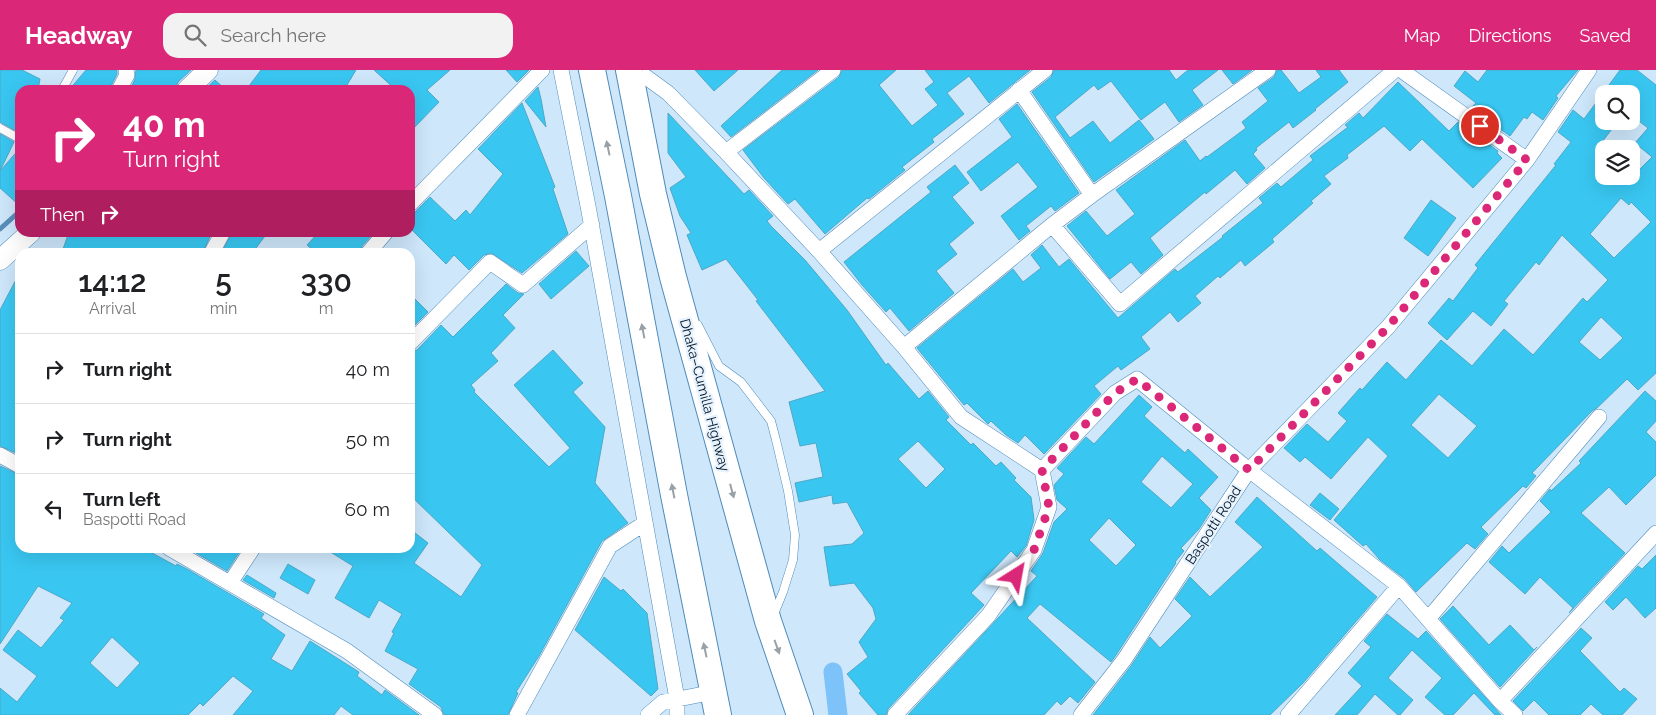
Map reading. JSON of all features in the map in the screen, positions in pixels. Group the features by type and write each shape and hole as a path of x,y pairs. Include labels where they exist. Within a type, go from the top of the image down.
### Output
{"highway":[{"path":"592,70 716,703"},
{"name":"Dhaka–Cumilla Highway","path":"640,72 653,194 673,277 768,621 800,715"}],"main road":[{"path":"192,85 208,70"},
{"path":"0,260 25,237"}],"street":[{"path":"122,85 127,75 126,70"},
{"path":"415,199 542,70"},
{"path":"561,70 592,225 677,699 677,715"},
{"path":"726,152 833,70"},
{"path":"819,251 1045,70"},
{"path":"904,346 1052,225 1268,70"},
{"path":"1052,225 1120,304 1395,70"},
{"path":"1401,70 1527,160"},
{"name":"Baspotti Road","path":"1081,715 1124,660 1249,470 1388,327 1527,160 1588,70"},
{"path":"640,72 668,94 726,152 819,251 904,346 961,417 1042,470 1049,507 1034,550 988,616 895,715"},
{"path":"1019,90 1092,195"},
{"path":"415,338 490,262 523,285 592,225"},
{"path":"214,248 220,237"},
{"path":"372,248 382,237"},
{"path":"1042,470 1115,393 1137,379 1249,470 1398,586 1514,715"},
{"path":"1428,619 1599,418"},
{"path":"0,455 15,463"},
{"path":"517,715 610,546 645,523"},
{"path":"1500,701 1656,533"},
{"path":"189,553 230,583 346,651 435,715"},
{"path":"230,583 250,553"},
{"path":"1288,715 1398,586"},
{"path":"648,715 664,702 677,699 716,703"}],"lane":[{"path":"65,85 73,70"},
{"path":"0,128 15,136"},
{"path":"673,277 719,366 741,382 771,421 788,491 795,535 793,560 783,592 772,618 768,621"}],"building":[{"path":"0,70 22,70 40,79 39,85 15,85 15,130 0,122"},
{"path":"86,70 117,70 112,85 73,85"},
{"path":"136,70 191,70 177,85 132,85"},
{"path":"261,70 356,70 347,85 250,85"},
{"path":"374,70 450,70 427,90 439,102 415,127 415,85 390,85"},
{"path":"506,70 529,70 517,82"},
{"path":"695,70 738,70 714,91"},
{"path":"782,70 818,70 731,137 721,126"},
{"path":"842,70 896,70 879,85 912,126 938,105 925,89 934,82 925,70 1030,70 989,103 969,76 947,93 964,114 932,139 934,142 902,167 905,170 869,199 867,198 825,234 795,199 788,204 764,178 743,150 839,77"},
{"path":"1054,70 1169,70 1176,80 1188,70 1218,70 1192,90 1203,105 1179,122 1165,102 1141,120 1111,81 1098,90 1094,85 1055,117 1070,138 1093,121 1110,143 1139,120 1154,139 1094,182 1032,92 1051,77"},
{"path":"1222,70 1252,70 1233,84"},
{"path":"1277,70 1281,70 1299,93 1321,77 1316,70 1339,70 1348,82 1293,128 1289,122 1256,148 1257,150 1253,154 1265,168 1247,184 1235,170 1206,194 1205,192 1150,238 1163,255 1141,274 1131,262 1110,279 1067,226 1086,211 1107,236 1135,214 1116,190 1185,140 1200,161 1246,128 1242,122 1268,101 1258,88 1274,77"},
{"path":"1487,70 1578,70 1556,96 1558,98 1543,120 1532,112 1527,119 1524,117 1510,136 1471,108 1476,103 1454,86 1465,71 1478,82"},
{"path":"1620,70 1637,70 1656,85 1656,373 1638,390 1627,379 1592,411 1532,473 1536,476 1526,488 1523,486 1481,527 1488,534 1475,549 1467,543 1416,592 1405,579 1380,560 1366,544 1363,546 1334,520 1388,456 1368,437 1331,479 1305,457 1300,462 1284,448 1307,424 1328,442 1347,421 1338,413 1387,362 1406,380 1441,340 1472,366 1504,329 1533,355 1583,298 1587,302 1608,280 1562,235 1539,265 1536,262 1504,301 1508,304 1491,326 1473,311 1447,340 1428,323 1449,298 1453,301 1478,268 1475,265 1556,165 1554,164 1571,142 1558,132 1573,110 1584,119 1595,104 1595,130 1611,130 1604,140 1595,140 1595,185 1640,185 1640,169 1652,157 1640,147 1640,140 1638,140 1648,128 1640,122 1640,85 1609,85","holes":["1621,198 1629,205 1631,202 1651,222 1614,258 1590,234","1601,317 1623,338 1600,360 1579,342","1439,394 1477,426 1448,458 1411,425"]},
{"path":"215,80 220,85 210,85"},
{"path":"1398,82 1449,131 1458,122 1498,151 1497,153 1502,158 1473,188 1422,139 1410,151 1384,126 1347,155 1348,158 1324,176 1331,184 1311,201 1313,203 1272,239 1274,242 1245,266 1241,260 1220,278 1218,276 1195,296 1201,303 1178,322 1170,312 1141,337 1150,349 1121,370 1118,366 1094,386 1101,394 1044,454 1025,435 1018,443 991,421 988,424 967,403 964,405 917,348 1013,269 1023,282 1041,268 1031,255 1042,245 1059,267 1069,259 1118,318 1175,269 1178,272 1223,237 1263,203 1259,198 1277,183 1281,187 1313,160 1310,156 1348,127 1345,125 1359,113 1363,118"},
{"path":"538,87 541,99 546,127 525,101"},
{"path":"522,103 555,187 553,189 568,234 522,273 491,253 484,255 469,270 454,255 446,264 415,233 415,212 430,197 455,221 466,210 470,215 503,174 478,149"},
{"path":"1017,104 1079,193 1055,211 1051,206 1026,226 1030,231 1019,240 1001,216 1038,187 1018,162 981,191 967,172 1012,137 999,119"},
{"path":"668,113 744,194 749,190 773,216 767,221 805,260 847,310 886,365 888,363 919,399 928,391 949,417 946,420 996,466 1001,462 1016,478 1014,480 1031,497 1034,520 1026,546 1017,557 1011,551 971,593 984,605 888,709 886,715 878,715 859,693 861,691 847,674 868,657 859,642 876,619 873,608 854,583 830,586 824,547 852,544 864,533 847,502 833,504 832,495 799,502 795,483 823,477 816,443 800,446 789,402 825,391 726,259 702,270 687,235 691,233 680,216 670,188 686,177 668,153","holes":["918,441 945,469 926,488 898,459"]},
{"path":"0,134 14,142 0,171"},
{"path":"15,154 15,202 0,188 0,171"},
{"path":"955,165 969,183 952,197 974,223 949,244 957,254 936,271 954,293 909,331 890,308 886,312 844,262 931,192 927,187"},
{"path":"1431,200 1456,218 1428,256 1404,238"},
{"path":"67,237 210,237 205,248 63,248"},
{"path":"230,237 264,237 256,248 224,248"},
{"path":"314,237 370,237 361,248 310,248 307,245"},
{"path":"576,251 589,266 551,299 539,284"},
{"path":"15,282 15,453 0,446 0,310"},
{"path":"506,284 518,293 524,294 503,315 515,328 491,353 498,361 471,385 475,390 474,392 549,467 570,448 514,385 553,350 583,383 573,392 605,427 595,483 628,523 602,541 539,656 516,692 518,693 508,715 444,715 441,707 409,684 418,669 385,651 394,633 392,632 402,614 379,600 369,618 335,598 353,566 332,553 415,553 415,533 428,543 414,563 461,597 482,565 415,500 415,351 441,325 453,337"},
{"path":"415,299 428,312 415,325"},
{"path":"1645,391 1656,401 1656,421 1646,432 1656,442 1656,475 1626,505 1609,487 1581,513 1625,553 1569,613 1573,608 1540,577 1525,594 1489,562 1502,546 1509,553 1551,512 1540,501 1550,489 1551,491 1581,463 1579,461"},
{"path":"1139,395 1152,407 1144,416 1185,453 1188,449 1218,477 1199,498 1211,510 1199,529 1181,548 1184,551 1175,562 1116,655 1111,662 1040,604 1027,618 1095,682 1078,703 1070,696 1061,705 1057,701 1044,715 908,715 1037,576 1031,571 1043,553 1054,522 1067,509 1057,500 1054,485 1064,474 1057,468 1086,437 1094,444","holes":["1162,456 1193,484 1171,508 1141,482","1109,518 1136,545 1116,566 1089,540"]},
{"path":"0,466 15,473 15,553 152,553 176,566 177,564 187,569 264,614 261,618 285,635 271,659 292,671 310,641 359,672 357,676 382,695 385,690 419,715 353,715 341,706 334,715 233,715 253,691 233,676 203,706 200,703 188,715 0,715 0,688 17,702 37,676 3,650 18,630 41,648 64,620 60,618 72,603 38,586 0,644","holes":["112,637 140,663 117,688 90,663"]},
{"path":"1320,493 1339,509 1330,520 1310,505"},
{"path":"1257,497 1317,551 1320,548 1377,597 1303,683 1270,715 1093,715 1131,666 1150,637 1160,648 1192,616 1175,599 1190,577 1210,597 1263,547 1235,522"},
{"path":"196,553 239,553 227,571"},
{"path":"1656,555 1656,608 1645,618 1626,597 1613,610 1605,602 1638,566 1642,569"},
{"path":"288,564 315,580 308,594 280,578"},
{"path":"247,575 276,593 274,598 243,580"},
{"path":"604,577 621,591 623,589 647,613 658,689 651,696 575,630"},
{"path":"1453,606 1489,645 1510,625 1534,650 1537,647 1500,687 1440,619"},
{"path":"1387,614 1418,639 1426,631 1501,715 1495,715 1474,693 1453,715 1445,715 1425,697 1442,678 1412,650 1388,678 1413,700 1400,715 1375,694 1357,715 1335,715 1362,686 1348,673 1371,647 1364,641"},
{"path":"1581,628 1592,638 1580,651 1620,692 1624,688 1637,699 1622,715 1603,715 1591,704 1580,715 1549,715 1534,700 1523,711 1513,701"}],"waterway":[{"path":"0,229 15,216"},
{"path":"833,672 838,715"}],"route":[{"path":"1016,576 1034,550 1049,507 1042,470 1115,393 1137,379 1249,470 1388,327 1527,160 1480,126"}]}
